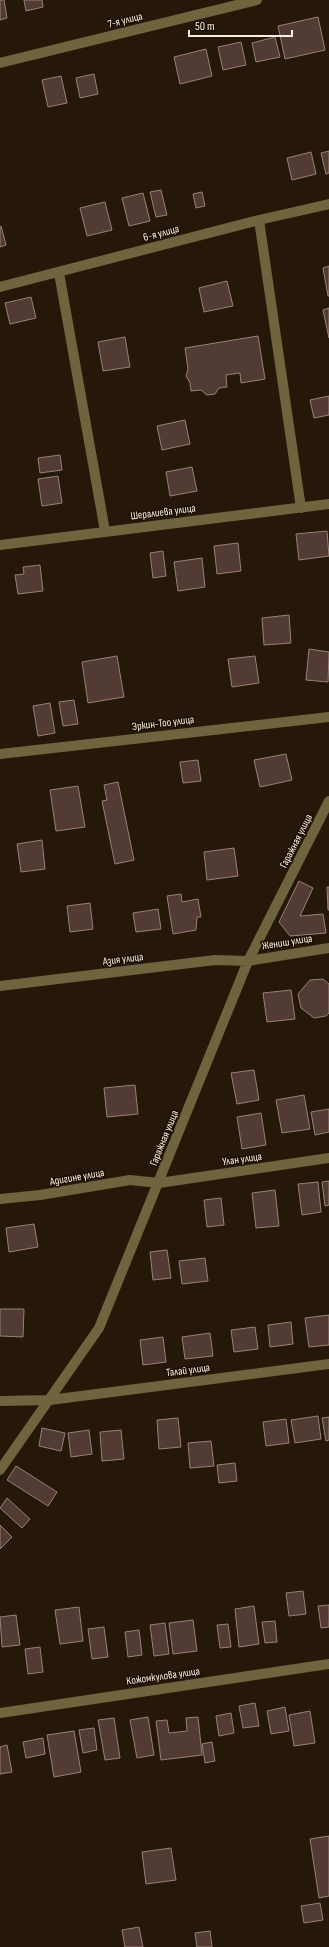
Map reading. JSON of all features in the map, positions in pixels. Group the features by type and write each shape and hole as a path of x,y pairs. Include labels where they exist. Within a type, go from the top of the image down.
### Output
{"street":[{"name":"7-я улица","path":"0,63 257,0"},
{"name":"6-я улица","path":"0,287 60,273 259,220 329,204"},
{"path":"259,220 301,508"},
{"path":"60,273 105,531"},
{"name":"Шералиева улица","path":"0,545 329,504"},
{"name":"Эркин-Тоо улица","path":"0,754 329,717"},
{"name":"Гаражная улица","path":"0,1470 99,1328 248,961 329,801"},
{"name":"Жениш улица","path":"248,961 329,948"},
{"name":"Азия улица","path":"0,986 215,960 248,961"},
{"name":"Улан улица","path":"159,1183 329,1158"},
{"name":"Адигине улица","path":"0,1199 40,1196 130,1180 159,1183"},
{"name":"Талай улица","path":"0,1401 50,1400 329,1364"},
{"name":"Кожомкулова улица","path":"0,1713 329,1664"}],"building":[{"path":"0,0 4,0 7,18 0,20"},
{"path":"24,0 42,0 43,7 26,11"},
{"path":"318,17 325,50 285,59 278,26"},
{"path":"275,37 280,57 256,62 252,43"},
{"path":"241,42 246,65 223,70 218,47"},
{"path":"206,49 212,76 180,84 174,57"},
{"path":"94,74 98,94 80,98 76,78"},
{"path":"61,76 67,103 48,107 42,80"},
{"path":"329,151 329,173 326,174 321,153"},
{"path":"311,152 316,174 292,180 287,158"},
{"path":"161,190 167,215 156,217 150,192"},
{"path":"202,192 205,206 196,208 193,194"},
{"path":"143,193 150,221 129,226 122,198"},
{"path":"105,202 112,230 87,236 80,208"},
{"path":"1,226 6,245 0,247 0,227"},
{"path":"329,266 329,296 328,296 323,268"},
{"path":"227,281 233,306 204,312 199,288"},
{"path":"31,297 36,318 10,324 5,303"},
{"path":"329,308 329,338 323,310"},
{"path":"258,336 265,379 241,383 240,373 226,375 227,387 219,388 215,394 207,395 201,390 191,391 190,383 186,376 188,369 185,348"},
{"path":"125,337 130,367 103,371 98,342"},
{"path":"329,396 329,415 314,418 310,400"},
{"path":"185,420 190,444 162,450 157,426"},
{"path":"60,455 62,470 40,473 38,458"},
{"path":"192,467 197,491 170,496 166,472"},
{"path":"58,476 62,503 42,506 38,479"},
{"path":"327,531 329,556 299,560 296,534"},
{"path":"238,543 241,571 217,574 214,546"},
{"path":"163,551 166,576 153,578 150,553"},
{"path":"202,558 205,587 178,591 174,562"},
{"path":"40,565 43,591 18,594 15,575 24,574 23,567"},
{"path":"289,615 291,643 264,645 262,618"},
{"path":"309,649 329,652 328,682 306,680"},
{"path":"117,656 124,697 88,703 82,662"},
{"path":"255,656 259,683 232,687 228,659"},
{"path":"74,700 78,724 63,726 59,702"},
{"path":"50,703 55,733 38,736 33,706"},
{"path":"286,754 292,780 260,787 254,760"},
{"path":"198,760 201,781 183,783 180,762"},
{"path":"118,782 134,860 115,864 102,801 107,800 104,785"},
{"path":"78,786 85,827 56,831 50,790"},
{"path":"42,840 45,869 21,872 17,844"},
{"path":"234,848 238,876 207,880 204,852"},
{"path":"299,881 313,888 300,916 323,914 326,933 290,936 279,922"},
{"path":"327,887 329,887 329,910 328,910"},
{"path":"181,894 182,902 198,899 201,917 197,917 196,930 173,934 167,896"},
{"path":"90,903 93,929 70,932 67,906"},
{"path":"158,909 161,929 136,932 133,913"},
{"path":"323,979 329,984 329,1013 326,1016 314,1018 301,1008 298,994 310,980"},
{"path":"291,990 295,1019 267,1022 263,993"},
{"path":"254,1070 259,1100 237,1104 231,1073"},
{"path":"135,1085 138,1114 107,1117 104,1088"},
{"path":"304,1095 310,1129 282,1133 276,1100"},
{"path":"329,1109 329,1132 315,1135 311,1112"},
{"path":"261,1113 266,1145 242,1149 237,1117"},
{"path":"329,1181 329,1205 325,1206 322,1182"},
{"path":"318,1182 321,1212 302,1215 298,1184"},
{"path":"275,1190 279,1226 256,1228 252,1193"},
{"path":"221,1198 224,1225 207,1227 204,1200"},
{"path":"34,1224 38,1247 9,1252 6,1228"},
{"path":"167,1250 171,1278 153,1280 150,1252"},
{"path":"205,1258 208,1281 182,1284 179,1261"},
{"path":"0,1309 24,1309 23,1337 0,1336"},
{"path":"329,1315 329,1345 309,1347 305,1318"},
{"path":"291,1322 293,1344 270,1347 268,1325"},
{"path":"255,1327 258,1349 234,1352 231,1330"},
{"path":"210,1333 213,1356 185,1359 182,1337"},
{"path":"163,1337 166,1362 143,1365 140,1340"},
{"path":"318,1416 321,1439 295,1443 291,1420"},
{"path":"329,1417 329,1440 326,1441 322,1418"},
{"path":"178,1418 181,1447 159,1449 157,1420"},
{"path":"286,1419 289,1443 266,1446 263,1422"},
{"path":"42,1428 65,1433 61,1451 39,1446"},
{"path":"89,1430 92,1454 71,1457 68,1433"},
{"path":"121,1430 124,1459 102,1461 100,1432"},
{"path":"211,1441 214,1466 190,1468 188,1443"},
{"path":"235,1463 237,1481 219,1483 217,1465"},
{"path":"16,1466 57,1492 48,1506 7,1480"},
{"path":"7,1498 30,1519 22,1528 0,1508"},
{"path":"0,1525 12,1537 0,1549"},
{"path":"303,1591 306,1614 289,1616 286,1593"},
{"path":"329,1605 329,1627 321,1628 318,1606"},
{"path":"254,1606 259,1644 239,1647 235,1609"},
{"path":"79,1607 83,1641 60,1644 55,1610"},
{"path":"16,1615 20,1645 2,1647 0,1617"},
{"path":"193,1620 197,1651 173,1654 169,1623"},
{"path":"275,1621 277,1642 265,1643 262,1622"},
{"path":"165,1623 169,1654 154,1656 150,1625"},
{"path":"228,1624 231,1647 220,1648 217,1625"},
{"path":"104,1627 108,1657 92,1659 88,1629"},
{"path":"139,1630 142,1655 128,1657 125,1632"},
{"path":"40,1647 43,1672 28,1674 25,1649"},
{"path":"255,1703 259,1726 243,1728 239,1706"},
{"path":"285,1707 289,1731 271,1734 267,1711"},
{"path":"310,1711 315,1743 294,1746 289,1715"},
{"path":"231,1713 234,1733 219,1736 216,1716"},
{"path":"148,1717 154,1755 137,1758 130,1720"},
{"path":"198,1717 202,1755 161,1760 156,1721 167,1720 169,1733 187,1731 186,1718"},
{"path":"114,1718 120,1758 105,1760 98,1720"},
{"path":"94,1728 97,1750 83,1753 79,1730"},
{"path":"74,1731 81,1772 54,1777 47,1735"},
{"path":"43,1738 45,1754 26,1758 23,1742"},
{"path":"212,1742 215,1761 205,1763 202,1744"},
{"path":"7,1745 12,1772 0,1774 0,1747"},
{"path":"329,1836 329,1896 319,1898 310,1839"},
{"path":"171,1848 176,1880 146,1884 142,1852"},
{"path":"320,1903 323,1920 304,1923 301,1906"},
{"path":"139,1927 143,1947 125,1947 122,1930"},
{"path":"210,1931 212,1947 197,1947 195,1933"}]}
